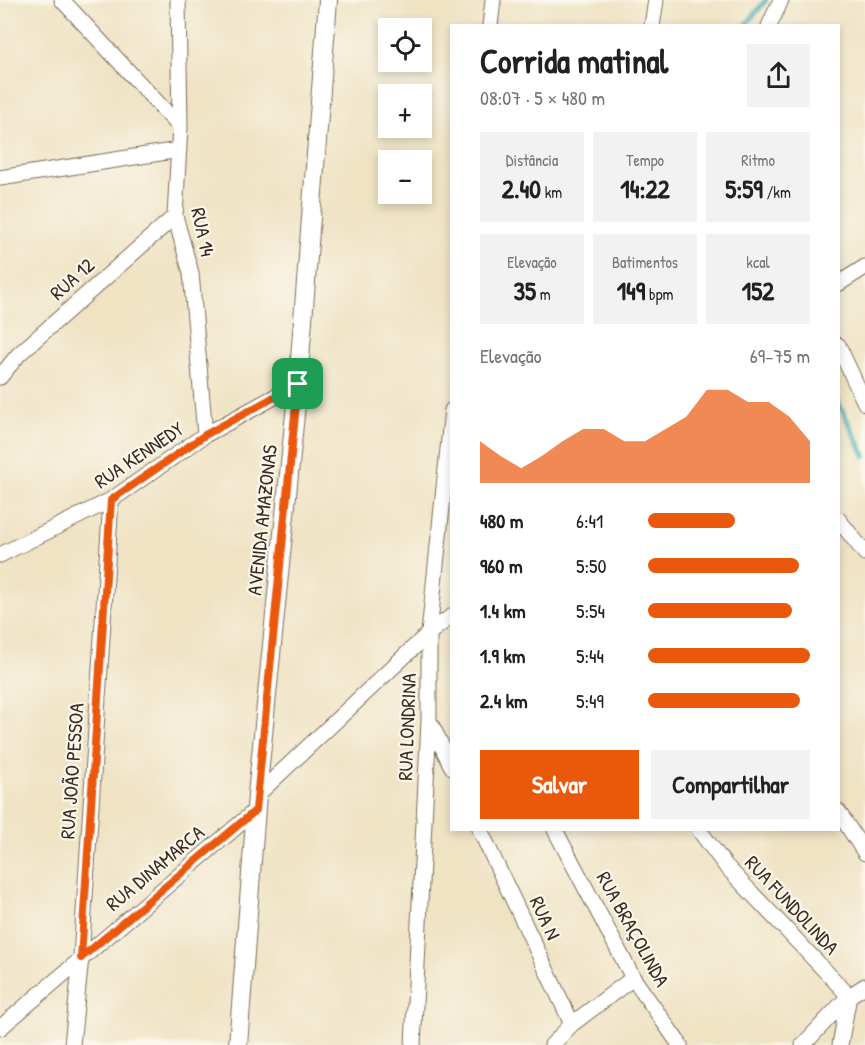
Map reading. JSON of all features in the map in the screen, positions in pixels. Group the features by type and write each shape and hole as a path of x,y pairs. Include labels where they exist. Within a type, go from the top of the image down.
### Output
{"street":[{"path":"62,0 180,127"},
{"name":"RUA 14","path":"178,0 180,127 175,216 191,273 205,435"},
{"name":"AVENIDA AMAZONAS","path":"238,1045 256,803 298,384 328,0"},
{"path":"490,24 493,0"},
{"path":"652,24 656,0"},
{"path":"770,24 782,0"},
{"path":"0,178 179,150"},
{"name":"RUA 12","path":"0,376 19,354 175,216"},
{"path":"840,283 865,267"},
{"path":"840,349 865,403"},
{"name":"RUA KENNEDY","path":"0,555 111,500 205,435 298,384"},
{"name":"RUA LONDRINA","path":"413,1045 429,721 429,633 450,429"},
{"name":"RUA JOÃO PESSOA","path":"72,1045 81,958 111,500"},
{"path":"840,522 865,553"},
{"name":"RUA DINAMARCA","path":"0,1028 256,803 429,633 450,617"},
{"path":"429,721 450,763"},
{"path":"840,814 865,853"},
{"name":"RUA N","path":"480,831 572,1024"},
{"name":"RUA BRAÇOLINDA","path":"556,831 633,978 680,1045"},
{"name":"RUA FUNDOLINDA","path":"700,831 725,865 849,996"},
{"path":"552,1045 572,1024 633,978"},
{"path":"803,1045 849,996 865,986"},
{"path":"840,1045 849,996"}],"waterway":[{"path":"747,24 766,0"},
{"path":"840,406 865,456"}],"route":[{"path":"298,384 256,810 81,958 111,500 205,435 298,384"}]}
